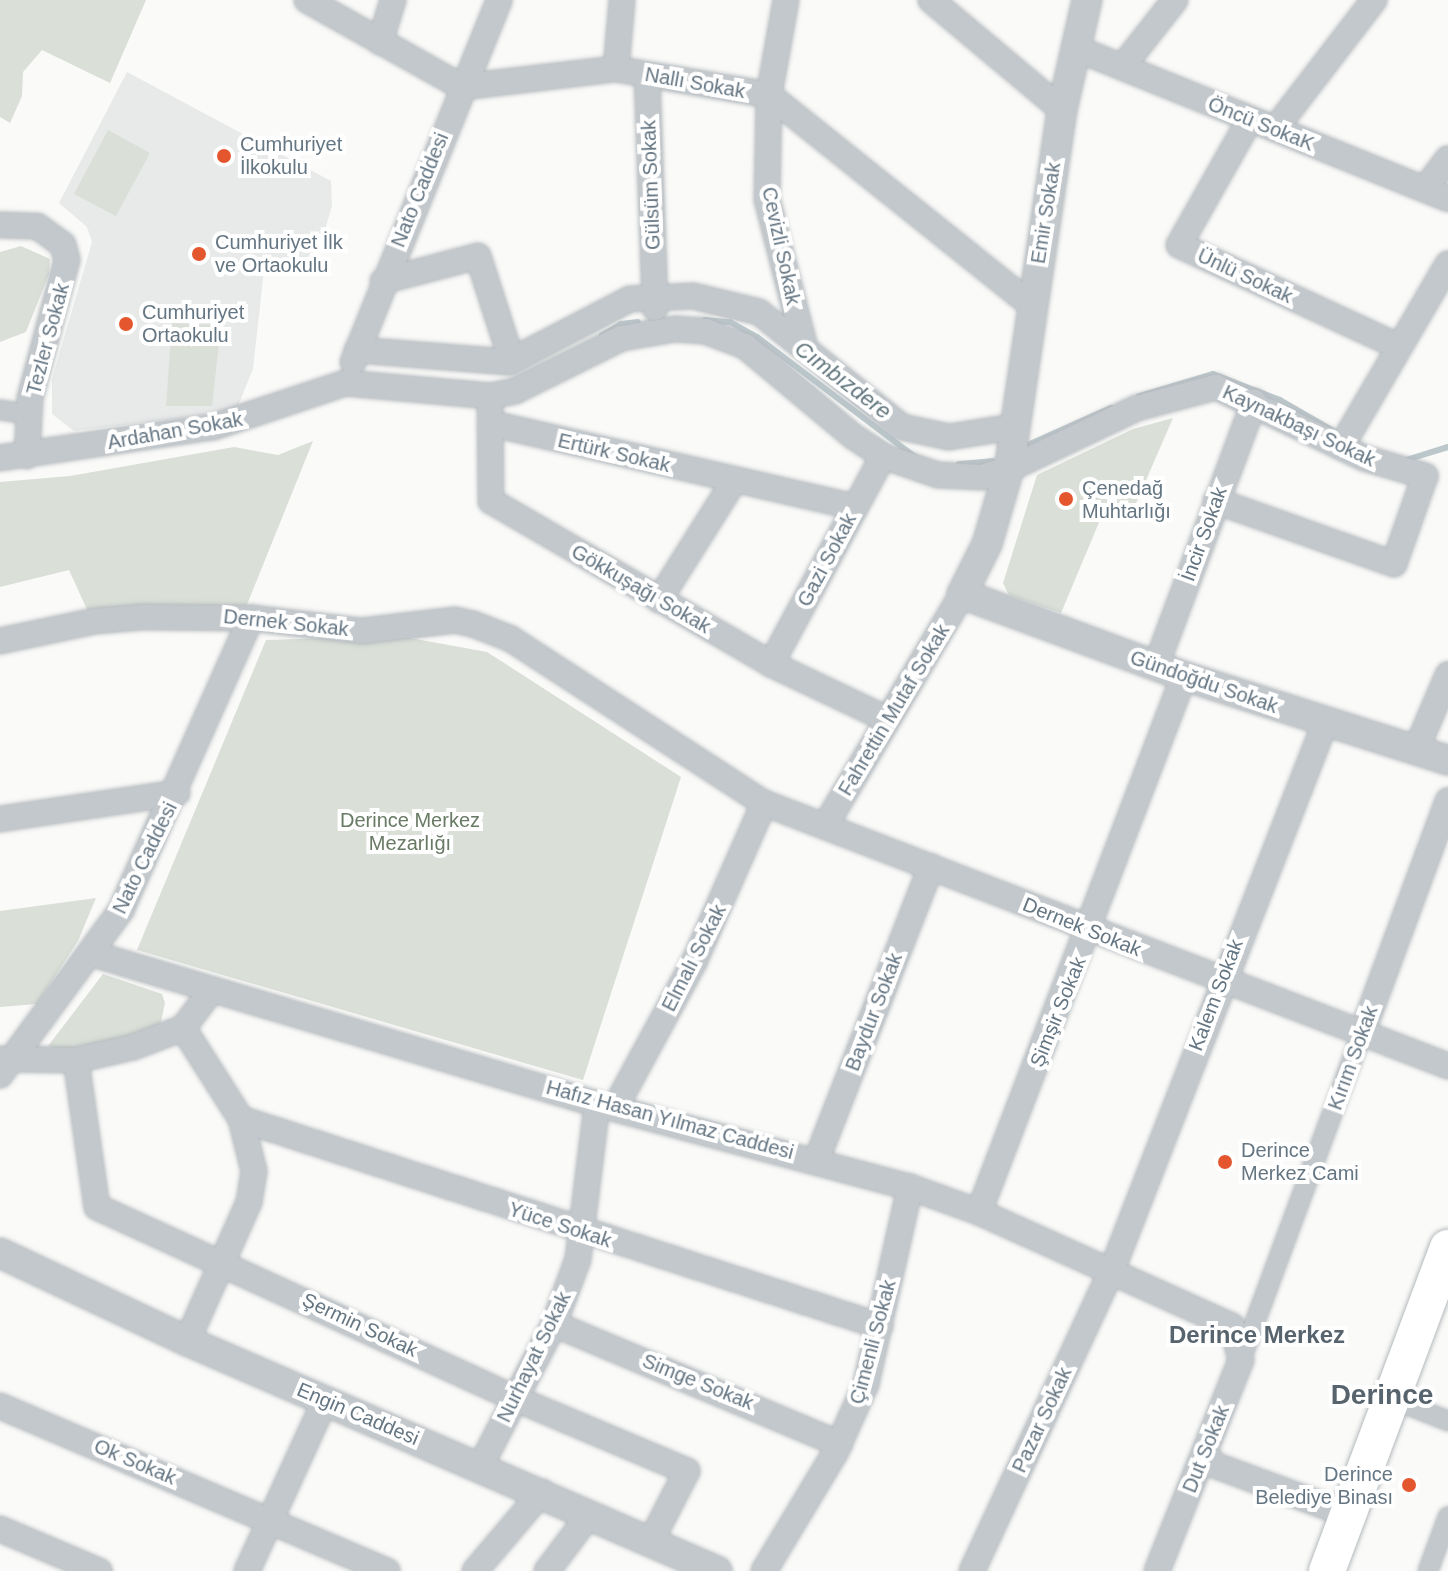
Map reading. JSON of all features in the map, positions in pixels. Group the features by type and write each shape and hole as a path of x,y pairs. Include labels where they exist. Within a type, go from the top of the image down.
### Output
{"main road":[{"path":"1327,1571 1441,1291 1448,1248"}],"street":[{"path":"307,0 462,87"},
{"path":"380,42 393,0"},
{"name":"Nato Caddesi","path":"345,383 383,281 499,0"},
{"path":"616,69 622,0"},
{"name":"Cevizli Sokak","path":"786,0 769,95 767,199 805,348"},
{"path":"931,0 1062,110"},
{"name":"Emir Sokak","path":"962,594 987,544 1009,469 1062,110 1087,0"},
{"path":"1123,66 1175,0"},
{"path":"1275,129 1374,0"},
{"name":"Öncü SokaK","path":"1075,48 1448,199"},
{"name":"Nallı Sokak","path":"462,87 616,69 769,95 1032,306"},
{"name":"Gülsüm Sokak","path":"647,75 655,330"},
{"name":"Ünlü Sokak","path":"1249,121 1179,245 1398,346"},
{"path":"1425,189 1448,159"},
{"name":"Tezler Sokak","path":"0,225 37,226 63,245 67,260 29,414 27,456"},
{"path":"383,281 478,256 512,361"},
{"path":"1341,447 1448,264"},
{"path":"357,350 485,364 512,361 595,314 655,295 731,302 759,312 902,427 949,437 1013,427"},
{"name":"Kaynakbaşı Sokak","path":"345,383 490,396 540,383 600,348 655,330 705,331 745,346 883,456 914,469 960,478 1009,469 1087,427 1201,389 1228,390 1341,447 1425,476 1394,564 1216,501"},
{"name":"Ardahan Sokak","path":"0,458 213,427 345,383"},
{"name":"Gökkuşağı Sokak","path":"490,396 493,424 491,501 771,664 887,719"},
{"name":"İncir Sokak","path":"1156,666 1254,402"},
{"path":"0,410 29,414"},
{"name":"Ertürk Sokak","path":"493,424 855,507"},
{"name":"Gazi Sokak","path":"771,664 883,456"},
{"path":"659,600 734,481"},
{"name":"Gündoğdu Sokak","path":"962,594 1184,676 1448,760"},
{"name":"Fahrettin Mutaf Sokak","path":"828,820 962,594"},
{"name":"Nato Caddesi","path":"3,1065 93,954 121,910 177,793 251,618"},
{"name":"Dernek Sokak","path":"0,641 95,621 251,618 327,630 455,620 492,630 720,778 764,803 828,820 931,866 1092,924"},
{"path":"1416,750 1448,675"},
{"name":"Şimşir Sokak","path":"979,1212 1092,924 1184,676"},
{"name":"Kalem Sokak","path":"1112,1270 1222,977 1325,723"},
{"name":"Dernek Sokak","path":"720,778 1448,1066"},
{"path":"0,819 177,793"},
{"name":"Kırım Sokak","path":"1241,1360 1448,801"},
{"name":"Elmalı Sokak","path":"606,1106 694,962 764,803"},
{"name":"Baydur Sokak","path":"817,1159 931,866"},
{"name":"Hafız Hasan Yılmaz Caddesi","path":"93,954 212,990 328,1014 606,1106 817,1159 910,1187 979,1212 1232,1326 1241,1360"},
{"path":"3,1065 76,1060 133,1047 183,1028 212,990"},
{"path":"183,1028 241,1119 252,1154 254,1186 187,1341"},
{"name":"Dernek Sokak","path":"1363,1030 1448,1049"},
{"name":"Şermin Sokak","path":"76,1060 97,1207 223,1261 514,1398 687,1471 651,1541"},
{"name":"Nurhayat Sokak","path":"481,1465 554,1324 582,1233 606,1106"},
{"name":"Yüce Sokak","path":"241,1119 582,1233 880,1326"},
{"name":"Çimenli Sokak","path":"764,1571 840,1444 866,1384 910,1187"},
{"name":"Engin Caddesi","path":"0,1253 187,1341 481,1465 717,1571"},
{"name":"Pazar Sokak","path":"972,1571 1112,1270"},
{"name":"Simge Sokak","path":"554,1324 840,1444"},
{"name":"Dut Sokak","path":"1157,1571 1241,1360"},
{"path":"1395,1400 1448,1421"},
{"path":"247,1571 325,1401"},
{"name":"Ok Sokak","path":"0,1406 270,1517 387,1571"},
{"path":"1205,1452 1214,1465 1349,1515"},
{"path":"475,1571 542,1492"},
{"path":"547,1571 590,1514"},
{"path":"1428,1571 1448,1517"},
{"path":"0,1529 99,1571"}],"shaded area":[{"name":"Cumhuriyet İlk ve Ortaokulu","path":"127,72 331,181 332,206 324,233 302,266 264,270 253,369 236,411 74,431 52,414 52,379 92,242 87,227 59,203"}],"green space":[{"path":"0,0 146,0 110,83 42,50 23,72 22,96 10,123 0,117"},
{"path":"108,130 150,153 116,216 74,194"},
{"path":"21,246 50,259 49,274 26,332 0,342 0,252"},
{"path":"172,323 221,325 212,406 166,406"},
{"path":"1173,418 1130,517 1103,513 1061,613 1009,595 1003,583 1037,475 1133,429"},
{"path":"313,441 246,607 89,614 69,570 0,587 0,482 70,476 234,447 278,455"},
{"name":"Derince Merkez Mezarlığı","path":"399,636 487,652 681,777 583,1080 137,950 266,640"},
{"path":"96,898 78,941 37,1004 0,1007 0,911"},
{"path":"103,974 162,994 165,1003 161,1022 148,1033 70,1052 48,1046"}],"waterway":[{"name":"Cımbızdere","path":"705,320 730,322 757,337 914,456"},
{"name":"Cımbızdere","path":"602,335 621,324 638,322"},
{"name":"Cımbızdere","path":"1139,396 1213,374 1280,400 1332,430"},
{"name":"Cımbızdere","path":"1030,444 1111,408"},
{"name":"Cımbızdere","path":"1406,460 1448,447"},
{"name":"Cımbızdere","path":"959,464 992,461"}],"place":[{"name":"Cumhuriyet İlkokulu","path":"224,156"},
{"name":"Cumhuriyet İlk ve Ortaokulu","path":"199,254"},
{"name":"Cumhuriyet Ortaokulu","path":"126,324"},
{"name":"Çenedağ Muhtarlığı","path":"1066,499"},
{"name":"Derince Merkez Cami","path":"1225,1162"},
{"name":"Derince Belediye Binası","path":"1409,1485"}],"district":[{"name":"Derince Merkez","path":"1257,1335"},
{"name":"Derince","path":"1382,1395"}]}
